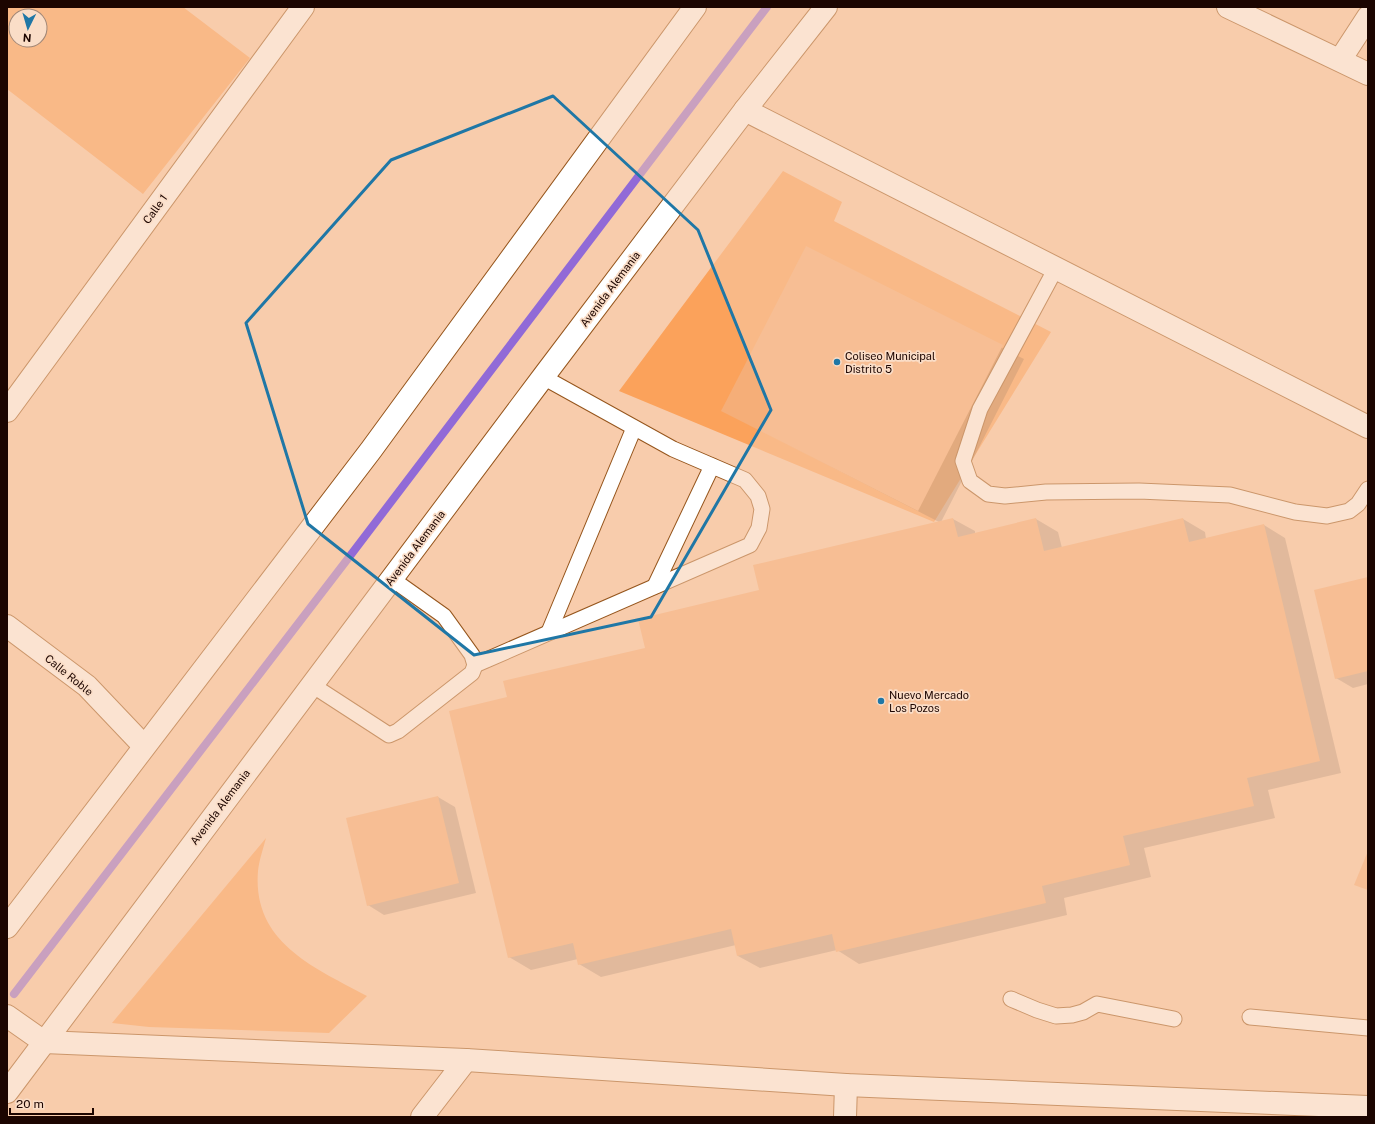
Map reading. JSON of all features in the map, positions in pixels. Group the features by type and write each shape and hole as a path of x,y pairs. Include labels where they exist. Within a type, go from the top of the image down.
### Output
{"street":[{"name":"Calle 1","path":"7,411 303,7"},
{"path":"7,927 375,444 695,7"},
{"name":"Avenida Alemania","path":"7,1092 543,377 745,110 826,7"},
{"path":"1228,7 1368,74"},
{"path":"1340,60 1368,17"},
{"path":"745,110 1368,427"},
{"name":"Calle Roble","path":"7,626 87,686 144,746"},
{"path":"7,1016 44,1042 466,1060 1184,1108 1368,1107"},
{"path":"422,1117 466,1060"},
{"path":"845,1117 846,1085"}],"lane":[{"path":"1056,268 980,409 963,461 970,481 988,494 1005,496 1046,492 1139,490 1230,495 1295,512 1327,516 1349,511 1358,504 1368,489"},
{"path":"475,665 750,545 759,528 762,509 758,496 745,480 674,449 543,377"},
{"path":"549,632 634,428"},
{"path":"655,586 712,466"},
{"path":"312,685 389,735 398,731 472,673 475,665 472,655 444,616 392,578"},
{"path":"1011,999 1056,1016 1072,1015 1083,1012 1097,1004 1174,1019"},
{"path":"1250,1017 1368,1028"}],"highlighted area":[{"path":"553,96 698,230 771,410 651,617 474,655 308,524 246,323 391,160"}],"shaded area":[{"path":"7,7 183,7 250,58 143,194 7,89"},
{"name":"Coliseo Municipal Distrito 5","path":"783,171 842,202 834,221 1051,332 934,522 619,391"},
{"path":"266,838 258,871 259,896 265,917 276,935 291,950 308,963 367,996 329,1033 149,1027 112,1023"}],"building":[{"path":"806,246 1003,345 918,511 721,411"},
{"path":"953,518 958,537 1036,518 1044,551 1183,518 1189,542 1264,524 1320,761 1247,778 1254,806 1123,836 1130,865 1042,886 1046,903 836,952 832,934 737,956 731,929 578,965 573,943 508,958 449,711 507,697 503,681 645,648 638,619 759,590 753,565"},
{"path":"1368,577 1368,671 1335,679 1314,590"},
{"path":"438,796 459,883 367,906 346,818"},
{"path":"1368,851 1368,890 1354,885"}],"waterway":[{"path":"14,994 353,552 767,7"}],"place":[{"name":"Coliseo Municipal Distrito 5","path":"837,362"},
{"name":"Nuevo Mercado Los Pozos","path":"881,701"}]}
